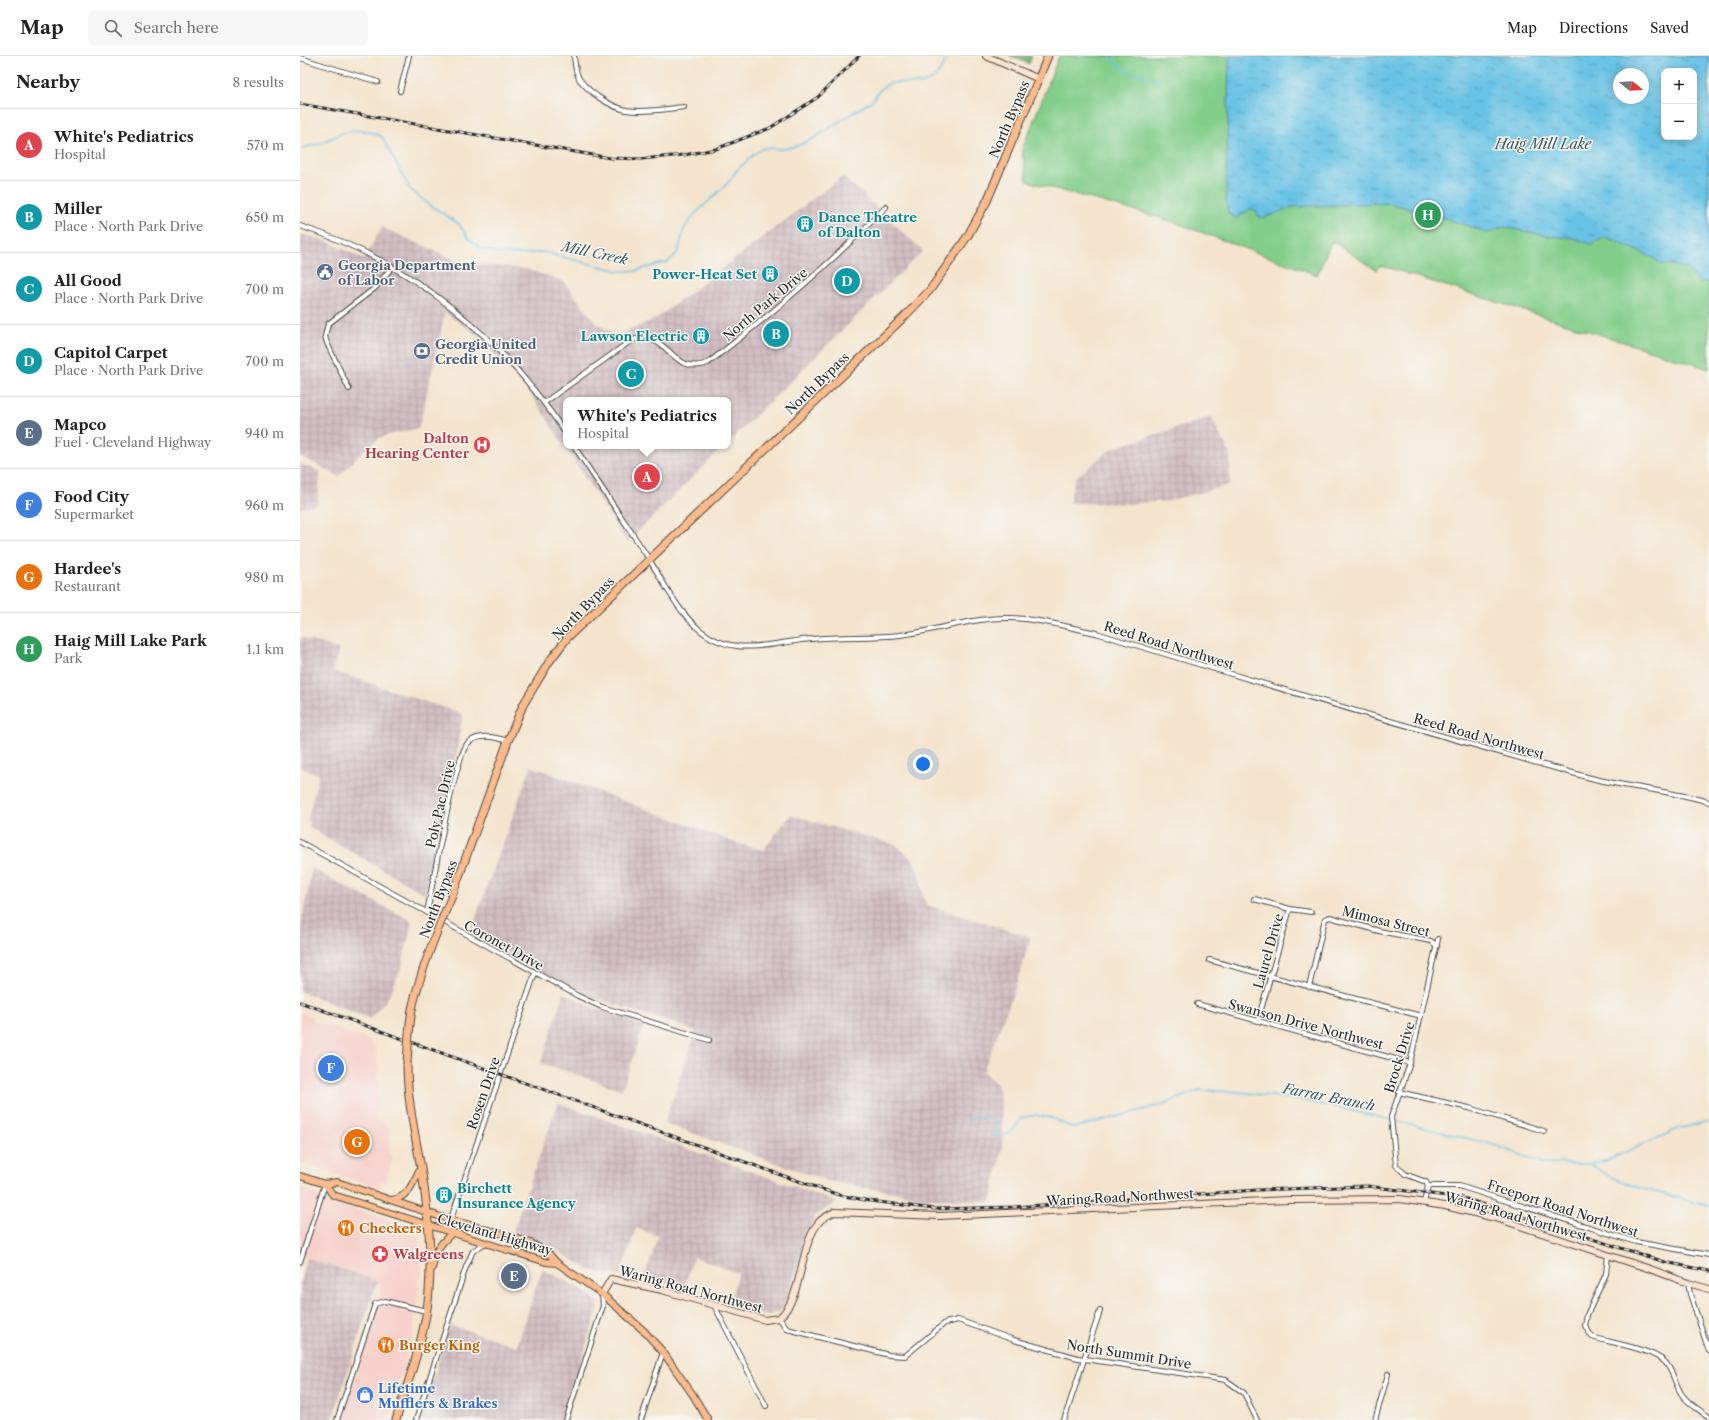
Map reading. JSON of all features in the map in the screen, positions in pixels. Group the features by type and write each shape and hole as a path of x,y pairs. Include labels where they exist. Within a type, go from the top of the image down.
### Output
{"highway":[{"name":"North Bypass","path":"396,1420 415,1361 426,1312 430,1281 427,1212 421,1167 410,1109 407,1064 410,1027 423,968 452,896 508,741 524,705 538,680 568,638 903,318 930,290 967,237 987,201 1048,56"}],"main road":[{"path":"392,1200 404,1196 421,1167"},
{"path":"300,1176 325,1184"},
{"name":"Cleveland Highway","path":"557,1263 546,1262 333,1195 325,1184 337,1182 427,1212 531,1243 549,1254 557,1263 602,1294 643,1330 663,1352 693,1395 708,1420"},
{"path":"430,1281 436,1250 440,1244 453,1232"}],"street":[{"path":"400,91 409,56"},
{"path":"574,56 580,79 598,97 614,105 625,110 684,108"},
{"path":"986,56 1039,79"},
{"path":"300,58 378,82"},
{"name":"North Park Drive","path":"545,402 632,340 644,338 658,341 681,363 695,367 708,364 798,291 886,207"},
{"path":"300,226 347,243 392,267 435,295 470,322 511,362 545,402 563,429"},
{"path":"349,389 327,343 325,330 333,318 375,288 392,267"},
{"name":"Reed Road Northwest","path":"576,449 677,604 692,622 707,635 730,645 743,648 815,638 902,635 986,619 1009,618 1040,622 1096,633 1431,733 1606,782 1689,796 1709,802"},
{"name":"Poly Pac Drive","path":"427,913 455,781 464,748 473,740 479,738 496,737 508,741"},
{"name":"Coronet Drive","path":"300,842 535,973 602,1007 709,1040"},
{"path":"1254,899 1290,909 1311,912"},
{"name":"Laurel Drive","path":"1258,1020 1290,909"},
{"name":"Mimosa Street","path":"1310,987 1326,919 1330,917 1379,931 1431,941 1437,946"},
{"name":"Brock Drive","path":"1428,1186 1426,1182 1405,1174 1396,1165 1391,1117 1410,1063 1422,1016 1438,940"},
{"path":"1209,960 1422,1016"},
{"name":"Rosen Drive","path":"452,1219 535,973"},
{"name":"Swanson Drive Northwest","path":"1197,1004 1410,1063"},
{"path":"1399,1092 1469,1108 1544,1131"},
{"path":"300,1262 325,1184"},
{"path":"1424,1202 1428,1186"},
{"name":"Freeport Road Northwest","path":"1428,1186 1459,1186 1636,1242 1709,1255"},
{"name":"Waring Road Northwest","path":"602,1294 611,1280 662,1290 765,1320 779,1318 788,1309 812,1234 820,1221 834,1212 939,1216 1289,1200 1370,1198 1424,1202 1499,1219 1688,1283 1709,1288"},
{"path":"416,1420 466,1267 473,1251 486,1242"},
{"path":"1608,1255 1606,1274 1587,1315 1585,1326 1592,1338 1620,1346 1640,1349 1665,1362 1674,1376 1682,1395 1709,1417"},
{"path":"1688,1283 1690,1294 1709,1351"},
{"path":"566,1420 603,1306 602,1294"},
{"path":"336,1420 375,1304 385,1301 426,1312"},
{"path":"715,1306 766,1406"},
{"path":"1064,1420 1100,1311"},
{"name":"North Summit Drive","path":"779,1318 787,1329 889,1355 904,1356 945,1323 958,1320 1014,1340 1084,1359 1226,1380 1244,1393 1257,1420"},
{"path":"642,1420 663,1352"},
{"path":"1374,1420 1388,1374"}],"shaded area":[{"path":"843,176 923,251 731,440 731,397 563,397 563,444 526,387 472,331 445,313 419,428 381,437 366,448 339,476 300,456 300,234 324,240 364,259 382,227 462,263 526,269 563,281 596,323 617,336 657,318"},
{"path":"1211,417 1230,454 1230,485 1168,501 1129,504 1069,503 1075,478 1111,449"},
{"path":"566,449 721,449 627,542"},
{"path":"300,464 320,471 318,505 301,508 301,589"},
{"path":"300,637 339,649 333,671 463,714 449,798 425,894 310,828 308,818 319,774 300,768"},
{"path":"531,766 739,844 763,850 791,815 896,845 915,862 926,905 1031,937 1013,994 983,1072 998,1085 1004,1138 991,1202 926,1198 827,1181 664,1123 696,1031 583,994 470,933"},
{"path":"312,869 412,921 402,967 388,998 370,1019 300,991 300,931"},
{"path":"564,993 599,1009 644,1025 622,1090 541,1063"},
{"path":"300,1013 313,1017 312,1021 366,1039 375,1047 377,1056 378,1109 376,1119 386,1124 390,1132 389,1155 393,1157 385,1183 381,1181 379,1188 300,1163"},
{"path":"558,1103 838,1202 816,1215 782,1310 768,1316 729,1305 738,1273 694,1257 684,1287 645,1276 658,1236 636,1228 620,1276 590,1270 549,1246 513,1231"},
{"path":"300,1188 333,1202 407,1227 414,1231 419,1240 421,1271 412,1340 387,1420 341,1420 377,1311 381,1285 372,1279 300,1255"},
{"path":"307,1258 372,1279 377,1282 332,1420 300,1420 300,1282"},
{"path":"542,1269 572,1284 600,1303 562,1420 420,1420 450,1325 517,1346"}],"green space":[{"path":"1010,56 1032,56 1029,64"},
{"path":"1059,56 1709,56 1709,369 1386,267 1380,266 1376,270 1332,241 1317,275 1171,221 1027,181 1022,150"}],"water":[{"name":"Haig Mill Lake","path":"1229,56 1709,56 1709,281 1700,283 1694,278 1688,269 1673,265 1661,264 1652,257 1606,237 1591,244 1573,238 1548,236 1503,227 1487,233 1440,216 1388,203 1292,207 1264,218 1258,216 1257,211 1250,209 1236,219 1228,213 1226,200"}],"waterway":[{"name":"Mill Creek","path":"300,149 321,143 342,133 361,130 373,133 382,137 410,189 427,203 459,224 468,238 482,249 500,254 543,252 619,271 635,271 668,262 678,252 684,229 694,215 727,184 737,170 763,148 783,149 797,146 814,138 873,100 880,90 887,85 903,82 927,82 937,75 948,56"},
{"path":"1111,56 1115,62 1127,71 1162,81"},
{"name":"Farrar Branch","path":"967,1120 992,1118 997,1122 993,1136 998,1136 1007,1134 1013,1130 1021,1118 1036,1115 1051,1118 1074,1128 1161,1105 1200,1090 1239,1092 1295,1099 1349,1110 1491,1144 1543,1163 1591,1164 1608,1160 1678,1129 1709,1121"},
{"name":"Farrar Branch","path":"1591,1164 1602,1172 1631,1185 1709,1206"}],"railway":[{"path":"300,104 610,158 641,159 684,155 716,149 770,128 818,97 859,56"},
{"path":"300,1002 781,1175 839,1195 870,1201 935,1209 1014,1207 1257,1190 1367,1186 1463,1198 1665,1262 1709,1271"}],"place":[{"name":"Haig Mill Lake Park","path":"1428,215"},
{"name":"Dance Theatre of Dalton","path":"805,224"},
{"name":"Georgia Department of Labor","path":"325,272"},
{"name":"Power-Heat Set","path":"770,274"},
{"name":"Capitol Carpet","path":"847,281"},
{"name":"Miller","path":"776,334"},
{"name":"Lawson Electric","path":"701,336"},
{"name":"Georgia United Credit Union","path":"422,351"},
{"name":"All Good","path":"631,374"},
{"name":"Dalton Hearing Center","path":"482,445"},
{"name":"White's Pediatrics","path":"647,477"},
{"name":"Food City","path":"331,1068"},
{"name":"Hardee's","path":"357,1142"},
{"name":"Birchett Insurance Agency","path":"444,1195"},
{"name":"Checkers","path":"346,1228"},
{"name":"Walgreens","path":"380,1254"},
{"name":"Mapco","path":"514,1276"},
{"name":"Burger King","path":"386,1345"},
{"name":"Lifetime Mufflers & Brakes","path":"365,1395"}]}
